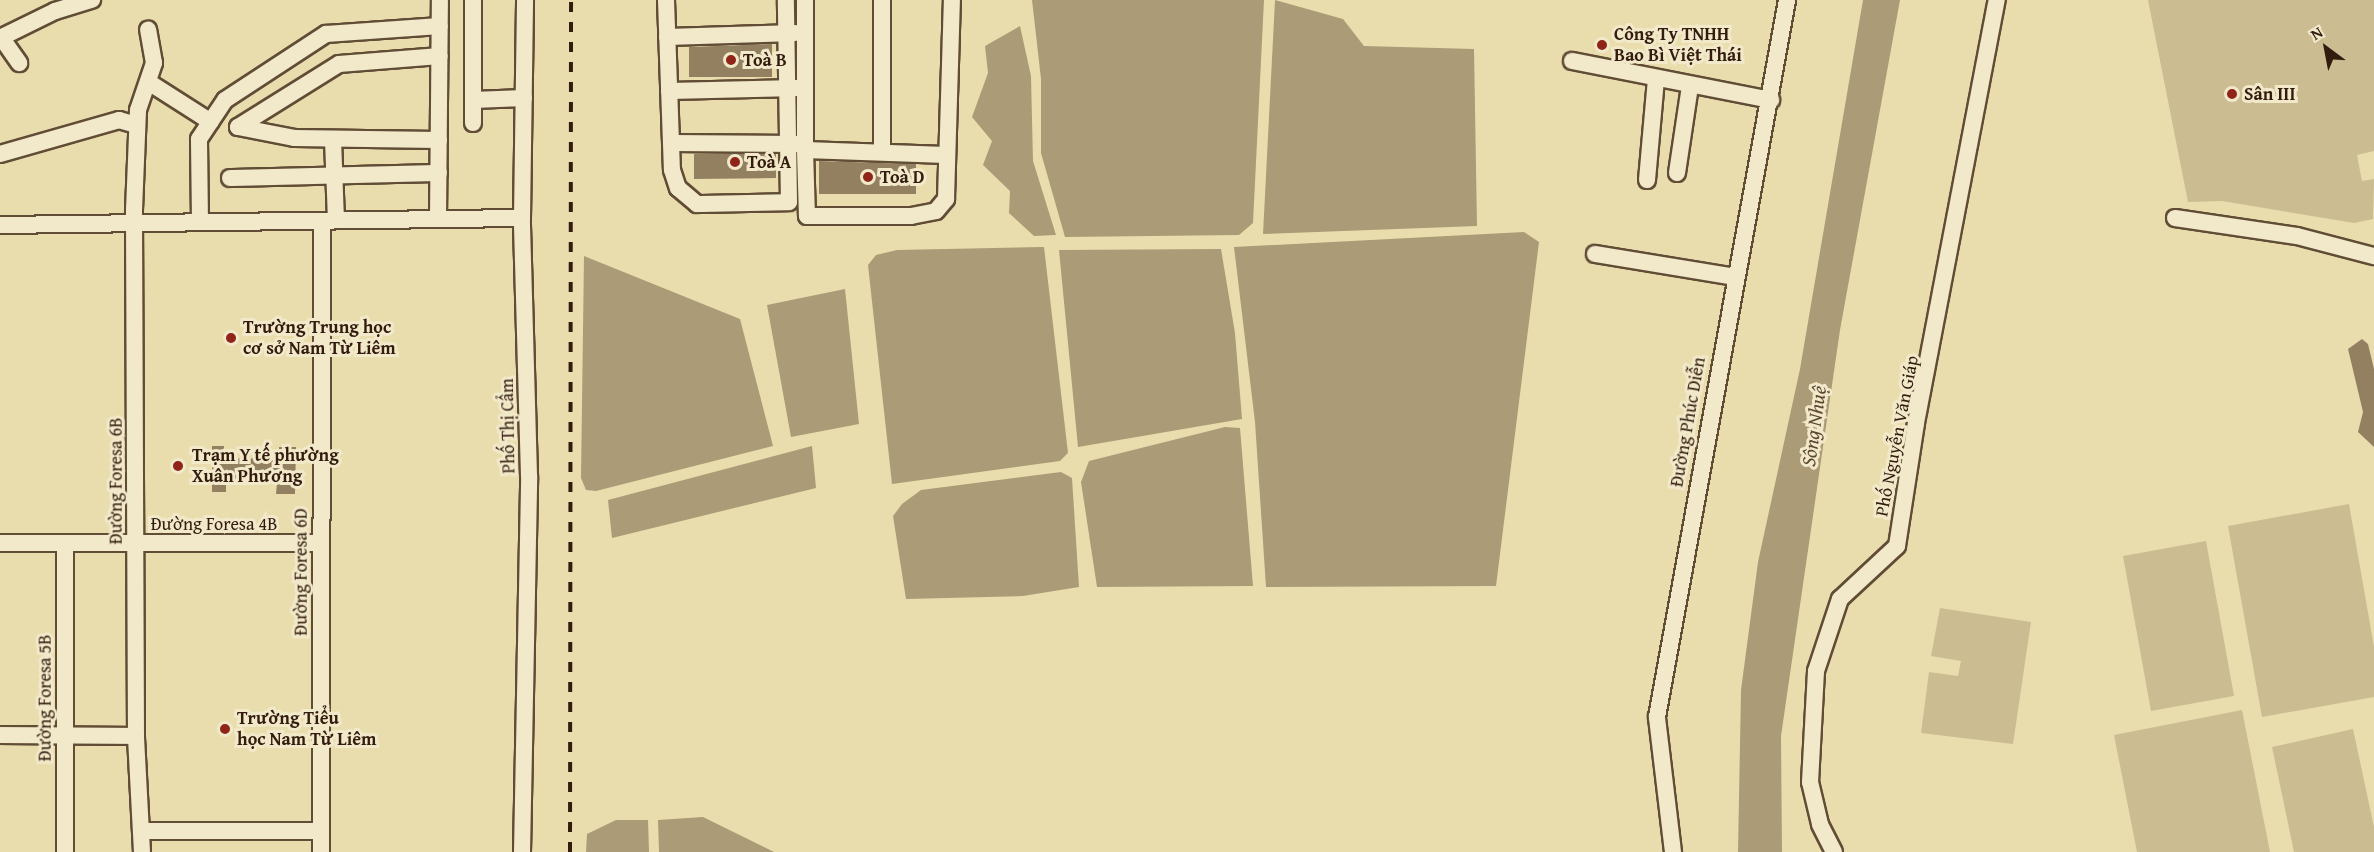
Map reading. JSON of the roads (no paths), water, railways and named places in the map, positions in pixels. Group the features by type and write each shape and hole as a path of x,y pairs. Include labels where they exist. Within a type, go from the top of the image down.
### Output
{"street":[{"path":"19,63 0,38 55,10 92,0"},
{"path":"438,219 440,0"},
{"path":"473,0 473,123"},
{"name":"Phố Thị Cẩm","path":"522,852 529,476 522,218 525,0"},
{"path":"666,0 672,170 678,188 697,204 789,202 786,0"},
{"path":"805,0 807,216 936,211 946,199 952,0"},
{"path":"882,0 882,151"},
{"name":"Đường Phúc Diễn","path":"1673,852 1657,717 1735,277 1771,100 1787,0"},
{"name":"Phố Nguyễn Văn Giáp","path":"1834,852 1820,824 1810,782 1816,670 1840,599 1897,546 1916,423 1930,366 1997,0"},
{"path":"200,222 199,140 225,100 326,34 440,26"},
{"path":"0,154 137,117 150,83 154,63 147,30"},
{"path":"667,37 805,33"},
{"path":"439,140 294,138 238,127 339,64 440,56"},
{"path":"1572,61 1690,86 1771,100"},
{"path":"1647,180 1656,79"},
{"path":"150,83 211,122"},
{"path":"1677,173 1690,86"},
{"path":"669,91 805,88"},
{"path":"473,100 524,98"},
{"name":"Đường Foresa 6B","path":"137,117 134,223 136,736 142,852"},
{"name":"Đường Foresa 6D","path":"321,852 320,543 329,220 335,176 333,139"},
{"path":"672,143 788,144 805,147 946,155"},
{"path":"230,178 439,173"},
{"path":"0,225 522,218"},
{"path":"2175,218 2297,236 2374,256"},
{"path":"1595,254 1735,277"},
{"name":"Đường Foresa 4B","path":"0,543 320,543"},
{"name":"Đường Foresa 5B","path":"65,543 65,852"},
{"path":"0,735 136,736"},
{"path":"142,831 320,831"}],"water":[{"path":"1032,0 1264,0 1253,223 1239,235 1065,237 1041,153 1041,79"},
{"path":"1275,0 1343,19 1364,46 1474,49 1477,226 1263,234"},
{"name":"Sông Nhuệ","path":"1863,0 1900,0 1840,330 1781,736 1782,852 1738,852 1741,690 1758,562 1800,369"},
{"path":"1020,26 1031,76 1033,161 1056,235 1034,236 1009,213 1010,191 983,165 992,141 972,117 988,73 985,46"},
{"path":"1524,232 1539,242 1496,586 1266,587 1255,422 1234,247"},
{"path":"1044,247 1068,453 1060,461 892,484 868,265 876,255 897,250"},
{"path":"1221,249 1235,333 1242,419 1078,447 1059,250"},
{"path":"584,256 740,319 773,446 596,491 586,490 581,478"},
{"path":"845,289 859,424 791,437 767,305"},
{"path":"1225,427 1240,428 1253,586 1097,587 1081,482 1089,461"},
{"path":"812,446 816,488 612,538 608,500"},
{"path":"1061,472 1072,478 1079,587 1023,596 906,599 893,516 902,504 921,490"},
{"path":"703,817 774,852 659,852 658,820"},
{"path":"616,820 648,820 649,852 586,852 587,834"}],"railway":[{"path":"570,852 571,0"}],"place":[{"name":"Công Ty TNHH Bao Bì Việt Thái","path":"1602,45"},
{"name":"Toà B","path":"731,60"},
{"name":"Sân III","path":"2232,94"},
{"name":"Toà A","path":"735,162"},
{"name":"Toà D","path":"868,177"},
{"name":"Trường Trung học cơ sở Nam Từ Liêm","path":"231,338"},
{"name":"Trạm Y tế phường Xuân Phương","path":"178,466"},
{"name":"Trường Tiểu học Nam Từ Liêm","path":"225,729"}]}
